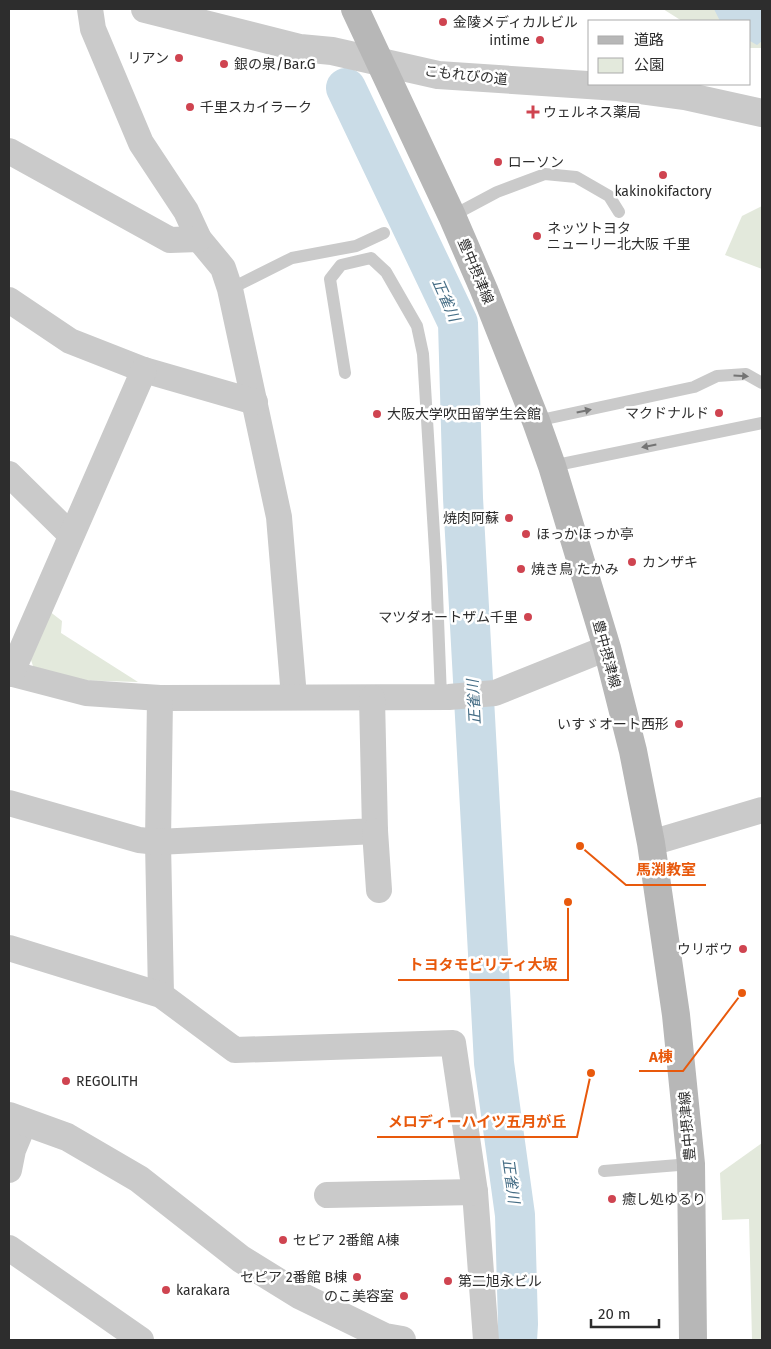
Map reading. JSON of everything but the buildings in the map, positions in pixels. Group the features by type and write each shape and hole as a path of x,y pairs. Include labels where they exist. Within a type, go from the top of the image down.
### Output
{"main road":[{"name":"豊中摂津線","path":"355,9 452,216 484,290 536,421 552,466 607,648 632,751 651,843 676,1015 691,1164 693,1340"}],"street":[{"path":"90,9 93,29 140,143 186,211 199,239 223,268 230,289 279,517 294,697"},
{"name":"こもれびの道","path":"145,9 300,48 332,51 438,75 618,87 685,96 762,113"},
{"path":"9,151 170,240 199,239"},
{"path":"9,300 70,341 144,370 255,402"},
{"path":"144,370 10,673 86,693 160,698 445,697 495,693 607,648"},
{"path":"9,474 72,536"},
{"path":"160,698 158,842 161,995"},
{"path":"372,698 375,831 379,890"},
{"path":"9,803 139,840 158,842 375,831"},
{"path":"651,843 762,810"},
{"path":"9,948 161,995 235,1050 453,1043 474,1192 486,1340"},
{"path":"9,1170 17,1118 67,1137 139,1179 242,1259 301,1296 390,1339"},
{"path":"327,1195 378,1204 474,1192"},
{"path":"9,1248 141,1340"}],"lane":[{"path":"452,216 497,192 545,174 576,177 609,196 619,212"},
{"path":"230,289 292,258 356,246 384,233"},
{"path":"345,373 330,279 341,265 372,258 386,272 417,326 422,354 445,697"},
{"path":"536,421 694,387 717,376 746,374 762,383"},
{"path":"552,466 762,423"},
{"path":"604,1171 691,1164"}],"green space":[{"path":"663,9 762,9 762,48 751,48 751,20 680,20"},
{"path":"762,206 762,269 725,255 742,216"},
{"path":"49,611 62,621 61,633 138,682 73,680 34,669 30,657"},
{"path":"762,1143 762,1340 752,1340 749,1219 722,1220 720,1173"}],"water":[{"path":"714,9 762,9 762,41 757,45 751,42 751,20 720,20"}],"waterway":[{"name":"正雀川","path":"346,88 458,323 463,498 494,1063 515,1215 517,1340"}],"place":[{"name":"金陵メディカルビル","path":"443,22"},
{"name":"intime","path":"540,40"},
{"name":"リアン","path":"179,58"},
{"name":"銀の泉/Bar.G","path":"224,64"},
{"name":"千里スカイラーク","path":"190,107"},
{"name":"ウェルネス薬局","path":"533,112"},
{"name":"ローソン","path":"498,162"},
{"name":"kakinokifactory","path":"663,175"},
{"name":"ネッツトヨタ ニューリー北大阪 千里","path":"537,236"},
{"name":"マクドナルド","path":"719,413"},
{"name":"大阪大学吹田留学生会館","path":"377,414"},
{"name":"焼肉阿蘇","path":"509,518"},
{"name":"ほっかほっか亭","path":"526,534"},
{"name":"カンザキ","path":"632,562"},
{"name":"焼き鳥 たかみ","path":"521,569"},
{"name":"マツダオートザム千里","path":"528,617"},
{"name":"いすゞオート西形","path":"679,724"},
{"name":"馬渕教室","path":"580,846"},
{"name":"トヨタモビリティ大坂","path":"568,902"},
{"name":"ウリボウ","path":"743,949"},
{"name":"A棟","path":"742,993"},
{"name":"メロディーハイツ五月が丘","path":"591,1073"},
{"name":"REGOLITH","path":"66,1081"},
{"name":"癒し処ゆるり","path":"612,1199"},
{"name":"セピア 2番館 A棟","path":"283,1240"},
{"name":"セピア 2番館 B棟","path":"357,1277"},
{"name":"第二旭永ビル","path":"448,1281"},
{"name":"karakara","path":"166,1290"},
{"name":"のこ美容室","path":"404,1296"}]}
